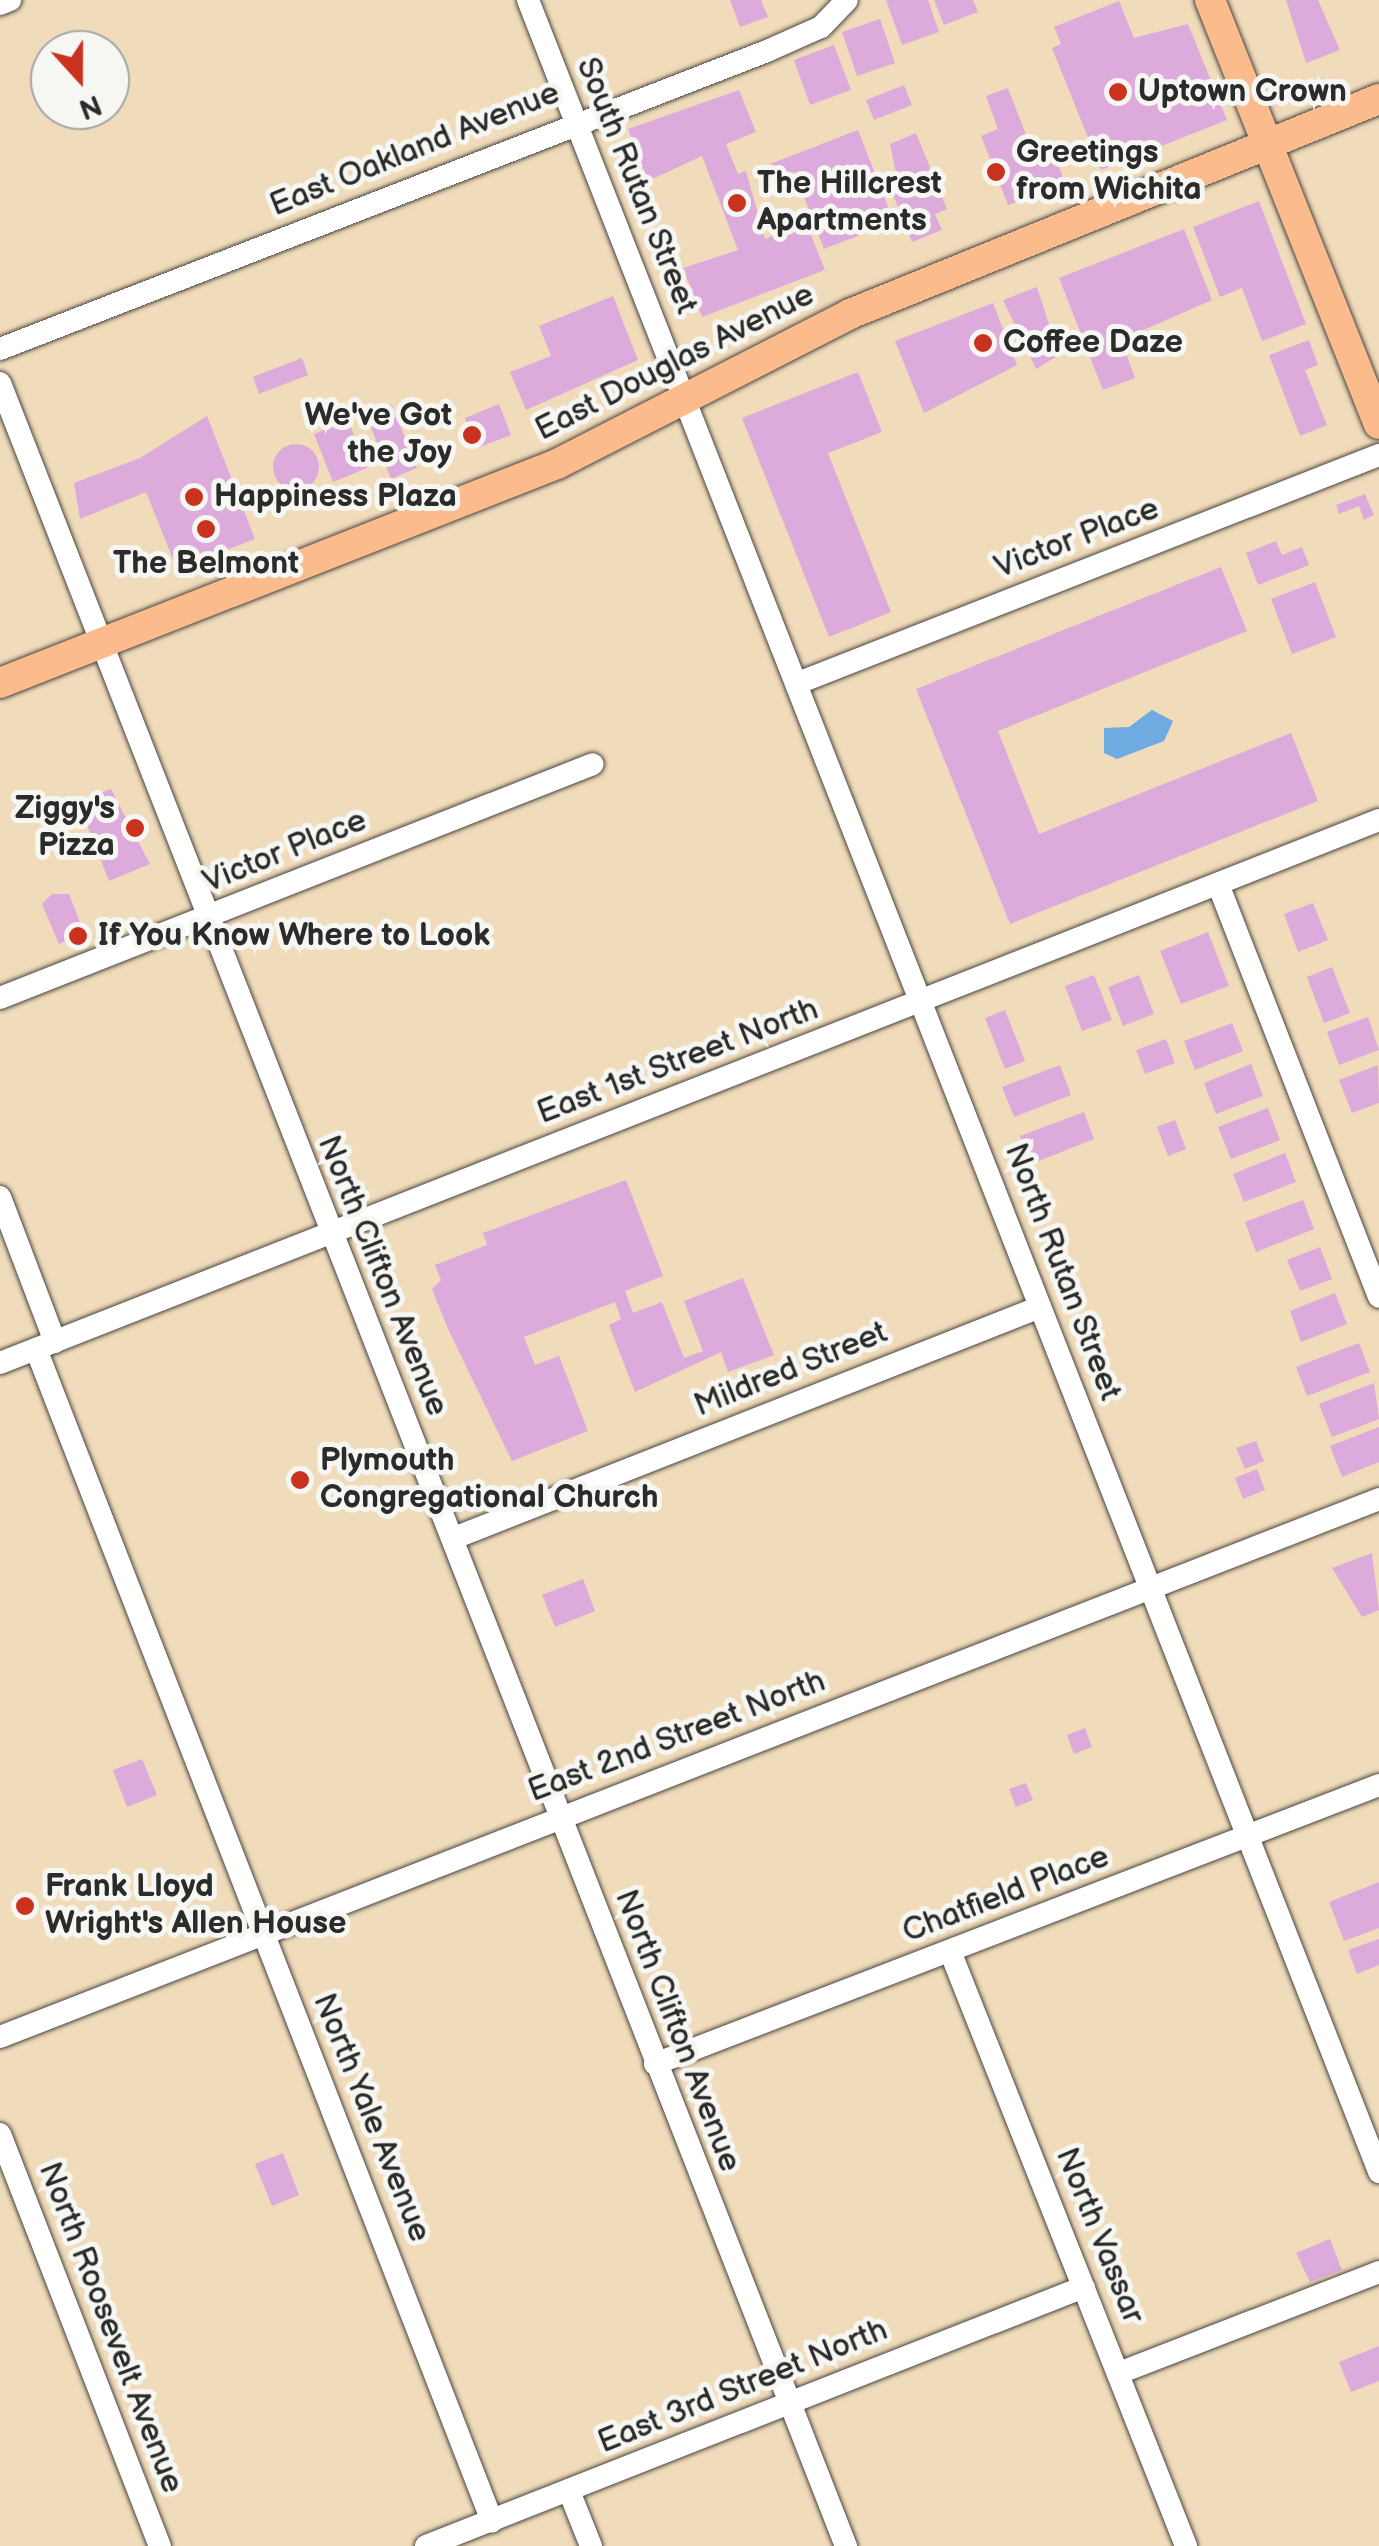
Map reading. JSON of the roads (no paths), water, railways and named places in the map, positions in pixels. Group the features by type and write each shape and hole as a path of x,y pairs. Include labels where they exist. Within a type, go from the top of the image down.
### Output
{"main road":[{"path":"1210,0 1379,424"},
{"name":"East Douglas Avenue","path":"0,683 557,464 850,314 1379,99"}],"street":[{"path":"0,4 10,0"},
{"name":"South Rutan Street","path":"528,0 684,396"},
{"name":"East Oakland Avenue","path":"0,349 821,26 847,0"},
{"name":"North Clifton Avenue","path":"0,383 846,2546"},
{"name":"North Rutan Street","path":"684,396 1379,2172"},
{"name":"Victor Place","path":"798,684 1379,455"},
{"name":"Victor Place","path":"0,998 593,764"},
{"name":"East 1st Street North","path":"0,1363 1379,820"},
{"path":"1218,884 1379,1297"},
{"name":"North Yale Avenue","path":"0,1197 45,1345 263,1934 492,2521"},
{"name":"Mildred Street","path":"454,1538 1040,1307"},
{"name":"East 2nd Street North","path":"0,2037 1379,1500"},
{"name":"Chatfield Place","path":"655,2064 1379,1785"},
{"name":"North Vassar","path":"950,1951 1186,2546"},
{"name":"North Roosevelt Avenue","path":"0,2134 160,2546"},
{"path":"1119,2374 1379,2272"},
{"name":"East 3rd Street North","path":"426,2546 1084,2286"},
{"path":"570,2491 591,2546"}],"water":[{"path":"1152,710 1173,721 1164,741 1117,759 1104,753 1104,728 1129,727"}],"place":[{"name":"Uptown Crown","path":"1118,92"},
{"name":"Greetings from Wichita","path":"996,172"},
{"name":"The Hillcrest Apartments","path":"737,203"},
{"name":"Coffee Daze","path":"983,343"},
{"name":"We've Got the Joy","path":"472,435"},
{"name":"Happiness Plaza","path":"194,497"},
{"name":"The Belmont","path":"206,529"},
{"name":"Ziggy's Pizza","path":"135,828"},
{"name":"If You Know Where to Look","path":"78,936"},
{"name":"Plymouth Congregational Church","path":"300,1480"},
{"name":"Frank Lloyd Wright's Allen House","path":"25,1906"}]}
